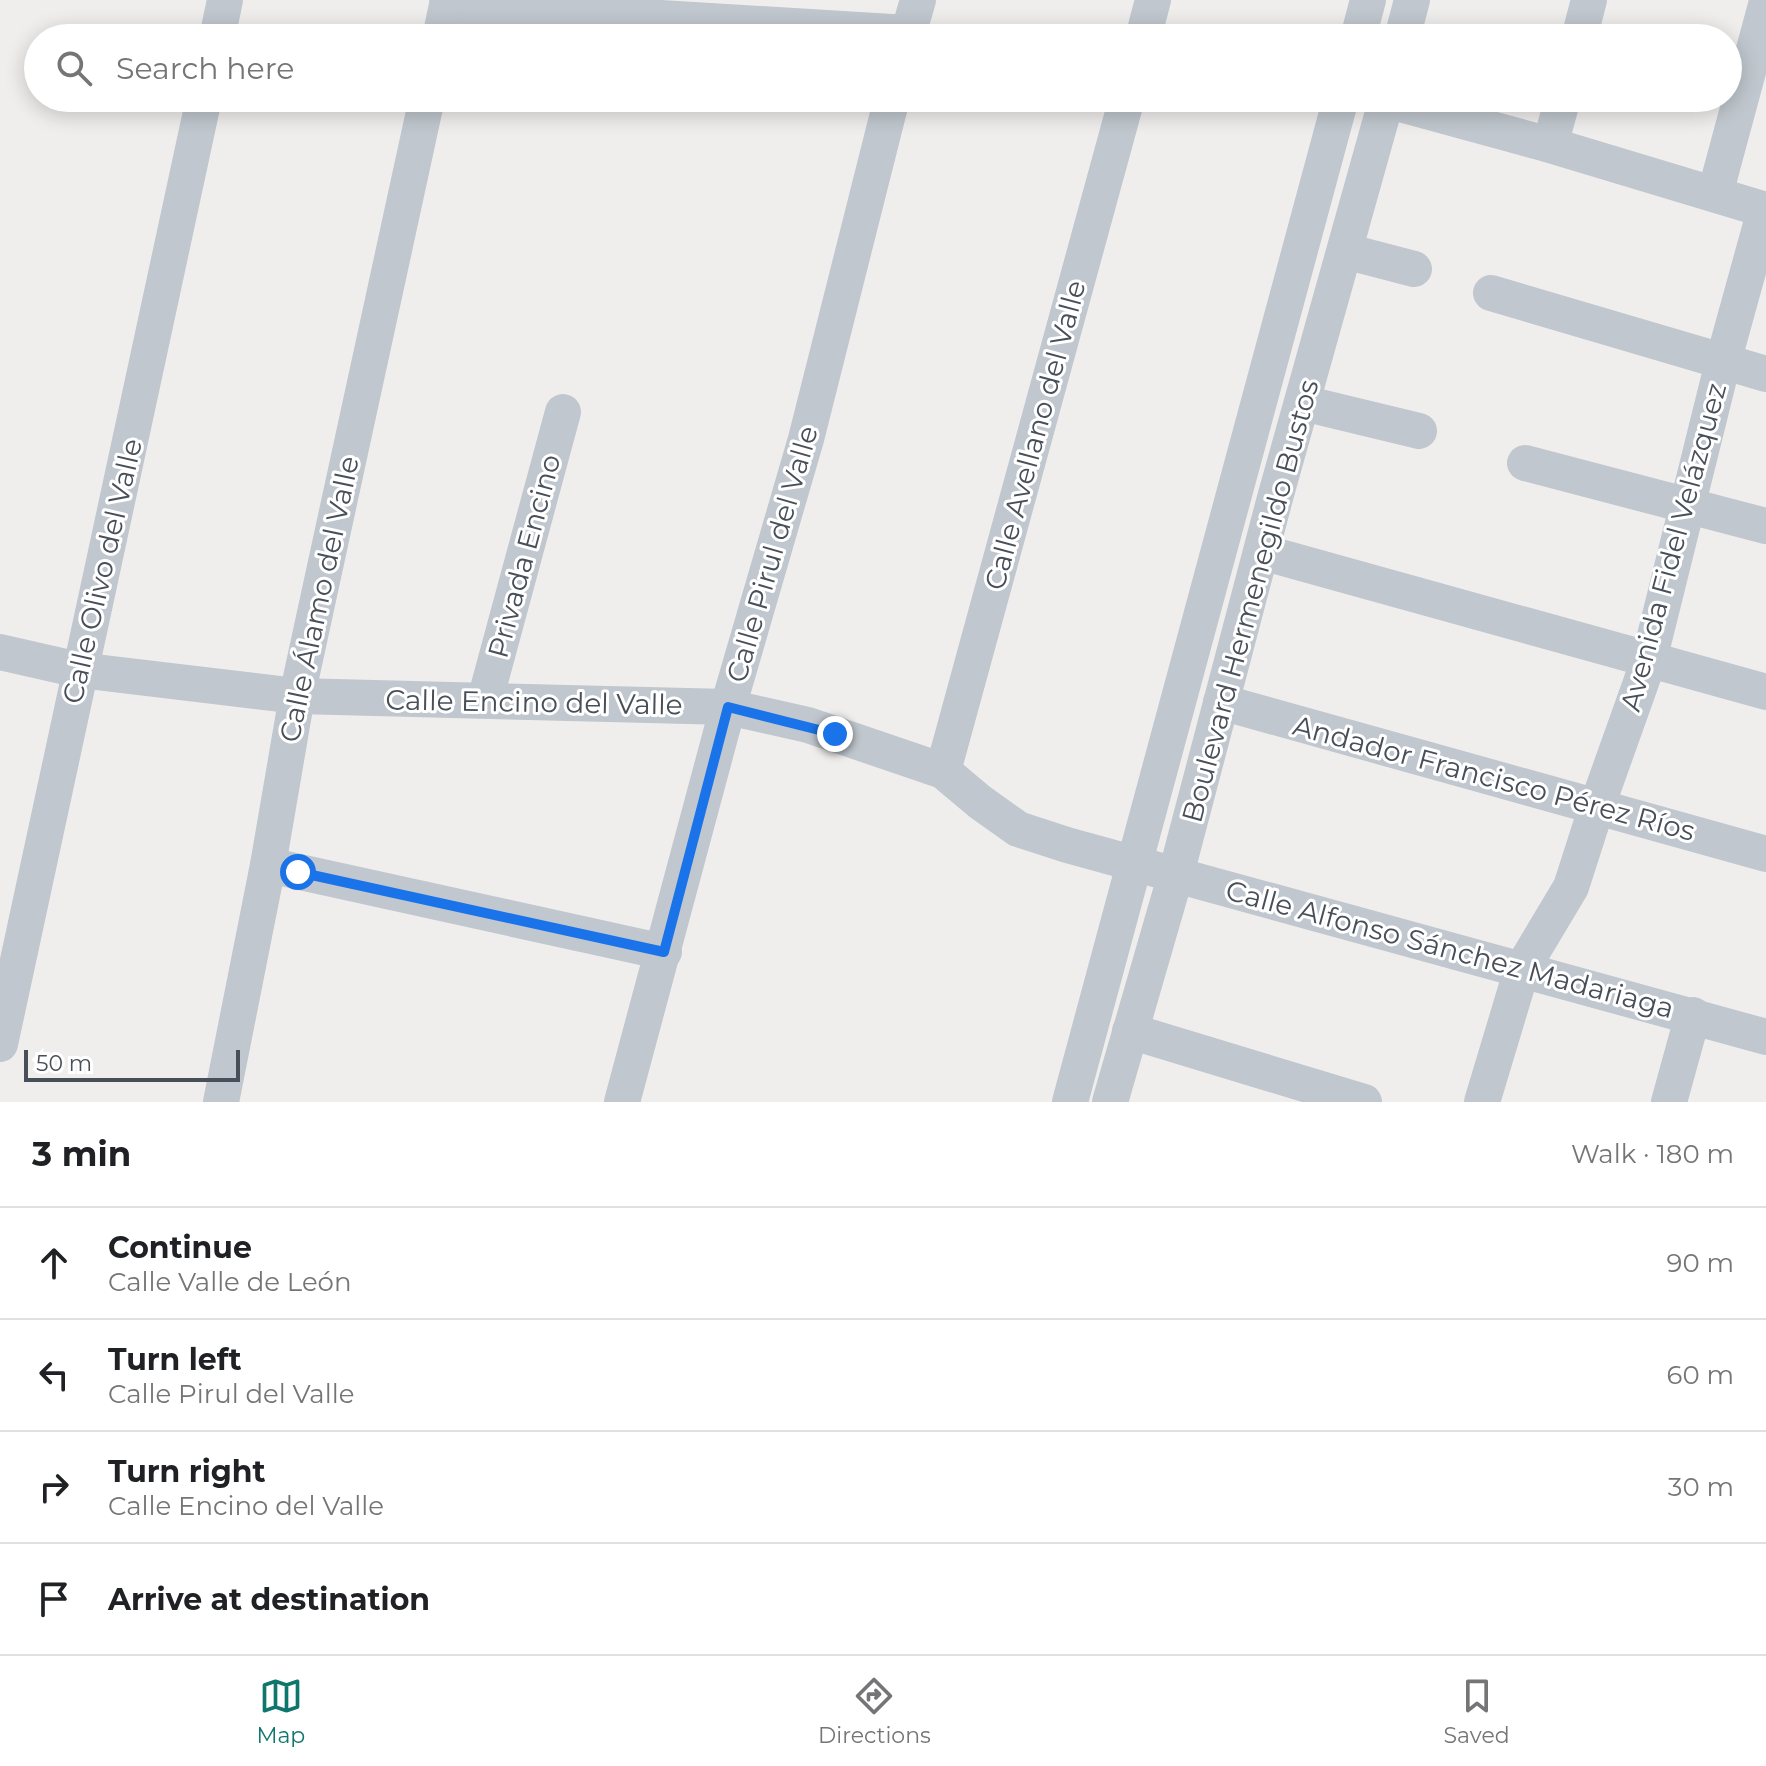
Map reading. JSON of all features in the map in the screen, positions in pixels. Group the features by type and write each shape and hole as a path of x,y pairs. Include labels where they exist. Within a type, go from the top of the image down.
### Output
{"street":[{"path":"220,24 225,0"},
{"path":"1147,24 1153,0"},
{"path":"1362,24 1368,0"},
{"path":"1406,24 1412,0"},
{"path":"1583,24 1589,0"},
{"path":"1742,94 1766,5"},
{"path":"445,14 911,24"},
{"name":"Calle Olivo del Valle","path":"0,1044 201,112"},
{"name":"Calle Álamo del Valle","path":"221,1102 268,865 297,696 424,112"},
{"name":"Calle Pirul del Valle","path":"622,1102 728,707 806,439 888,112"},
{"name":"Calle Avellano del Valle","path":"943,771 1123,112"},
{"name":"Boulevard Hermenegildo Bustos","path":"1070,1102 1337,112"},
{"name":"Boulevard Hermenegildo Bustos","path":"1110,1102 1176,874 1380,112"},
{"path":"1430,112 1766,210"},
{"path":"1550,145 1559,112"},
{"path":"1715,194 1737,112"},
{"name":"Avenida Fidel Velázquez","path":"1482,1102 1522,969 1571,887 1649,660 1723,362 1766,210"},
{"path":"1345,251 1414,269"},
{"path":"1491,293 1766,374"},
{"path":"1303,403 1419,431"},
{"name":"Privada Encino","path":"485,700 563,412"},
{"path":"1525,463 1766,526"},
{"path":"1237,487 1275,498"},
{"path":"1262,552 1766,692"},
{"name":"Calle Encino del Valle","path":"0,652 79,670 297,696 728,707 808,725 943,771 1018,829 1133,862"},
{"name":"Andador Francisco Pérez Ríos","path":"1221,702 1766,854"},
{"name":"Calle Alfonso Sánchez Madariaga","path":"1133,862 1766,1037"},
{"path":"268,865 664,952"},
{"path":"1669,1102 1693,1015"},
{"path":"1130,1031 1364,1102"}],"route":[{"path":"298,872 664,952 728,707 835,734"}]}
